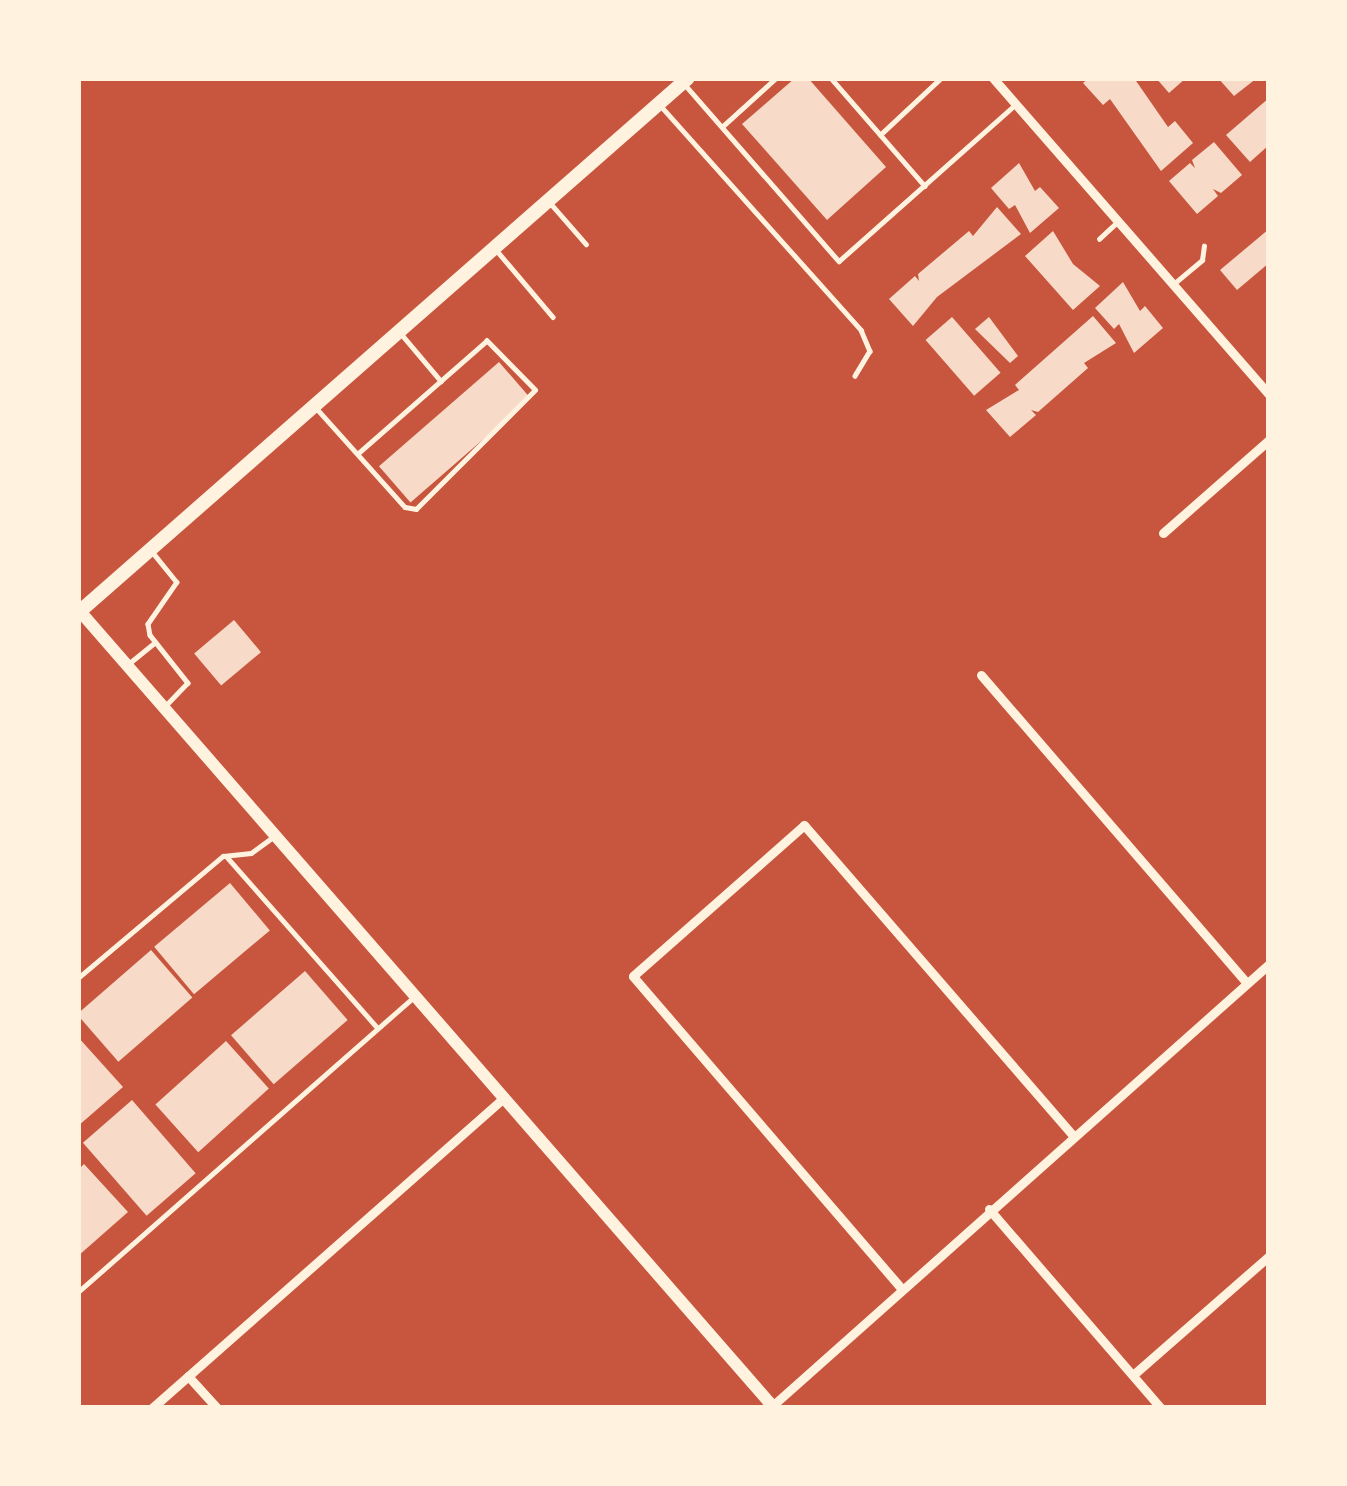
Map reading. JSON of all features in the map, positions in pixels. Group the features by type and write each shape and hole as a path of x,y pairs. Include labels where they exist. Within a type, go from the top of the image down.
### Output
{"main road":[{"path":"79,611 679,82"}],"street":[{"path":"994,78 1269,394"},
{"path":"1163,532 1269,440"},
{"path":"79,611 772,1407 1269,964"},
{"path":"981,675 1247,983"},
{"path":"901,1288 633,976 804,826 1073,1136"},
{"path":"152,1408 505,1097"},
{"path":"989,1209 1161,1408"},
{"path":"1133,1376 1269,1256"},
{"path":"188,1376 217,1408"}],"lane":[{"path":"721,127 776,78"},
{"path":"830,78 925,186"},
{"path":"880,135 941,78"},
{"path":"679,82 839,261 1016,104"},
{"path":"659,104 861,330 870,351 855,376"},
{"path":"548,201 586,244"},
{"path":"1099,239 1118,221"},
{"path":"1173,284 1202,260 1204,246"},
{"path":"494,248 553,317"},
{"path":"399,331 442,381"},
{"path":"315,405 404,507 416,509 535,398 487,341 358,454"},
{"path":"151,549 177,582 148,624 155,642 188,682 165,708"},
{"path":"127,665 155,642"},
{"path":"78,978 225,855 250,853 276,835"},
{"path":"225,855 378,1028"},
{"path":"78,1292 416,995"}],"building":[{"path":"795,78 808,78 886,167 827,220 742,124"},
{"path":"1089,78 1134,78 1168,127 1175,121 1193,143 1161,171 1110,99 1103,105 1083,83"},
{"path":"1156,78 1186,78 1169,93"},
{"path":"1218,78 1257,78 1234,96"},
{"path":"1269,98 1269,145 1250,162 1226,135"},
{"path":"1214,142 1242,175 1221,193 1213,189 1218,196 1197,214 1169,181 1190,163 1195,168 1192,160"},
{"path":"1019,163 1035,191 1040,187 1059,208 1030,233 1015,205 1009,209 991,188"},
{"path":"997,207 1021,234 937,297 913,326 889,299 915,276 919,281 918,274 969,231 973,236"},
{"path":"1269,229 1269,263 1237,290 1220,270"},
{"path":"1053,231 1073,264 1100,286 1073,310 1025,256"},
{"path":"1123,282 1140,311 1145,306 1163,328 1134,353 1119,324 1114,329 1095,308"},
{"path":"1093,316 1116,343 1084,363 1088,368 1038,412 1031,410 1036,415 1010,437 986,410 1019,390 1015,385"},
{"path":"952,317 1001,373 974,396 926,340"},
{"path":"989,317 1018,356 1010,363 975,329"},
{"path":"499,362 530,398 410,503 379,466"},
{"path":"234,620 261,652 221,686 194,653"},
{"path":"230,883 270,930 194,994 154,947"},
{"path":"151,950 192,998 118,1062 78,1013"},
{"path":"305,971 348,1020 274,1084 231,1035"},
{"path":"78,1037 123,1087 78,1126"},
{"path":"226,1041 269,1089 198,1152 155,1105"},
{"path":"132,1100 196,1173 147,1216 83,1143"},
{"path":"84,1164 128,1212 78,1256 78,1170"}]}
